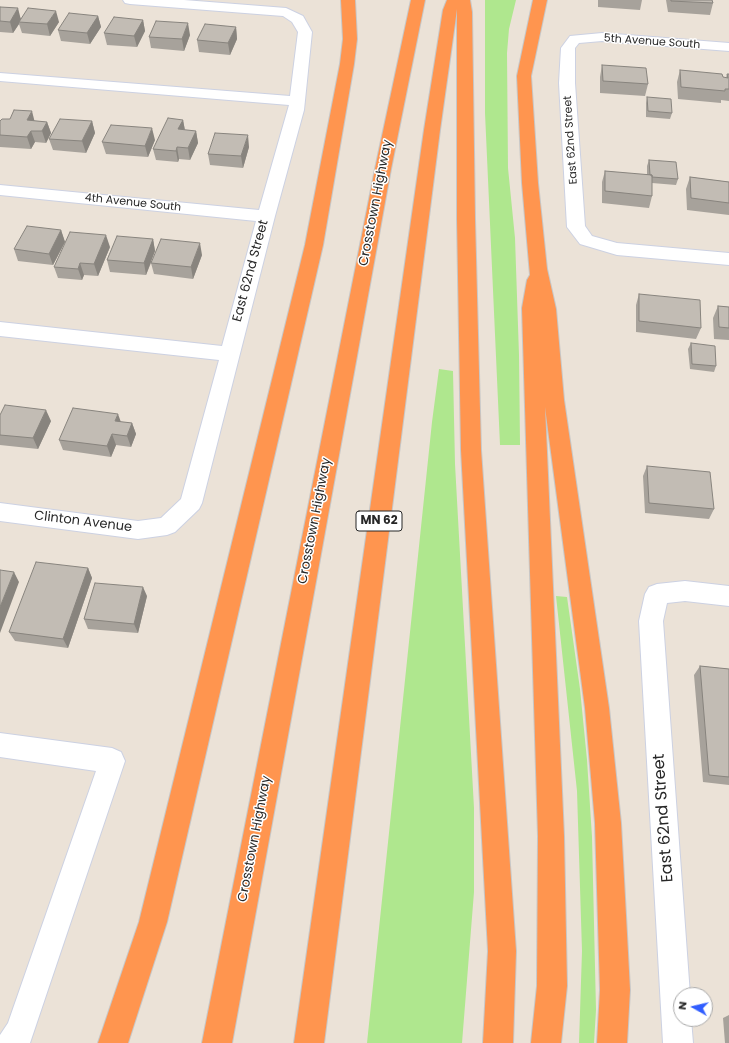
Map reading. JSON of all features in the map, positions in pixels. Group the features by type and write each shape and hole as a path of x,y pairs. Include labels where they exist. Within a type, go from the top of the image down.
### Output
{"highway":[{"path":"112,1043 153,922 314,245 347,64 350,39 348,0"},
{"name":"Crosstown Highway","path":"215,1035 383,169 418,0"},
{"name":"MN 62","path":"309,1043 432,130 450,10 454,0"},
{"path":"463,0 465,12 466,219 471,450 502,951 498,1043"},
{"path":"540,0 524,76 530,184 538,269 547,309 554,400 597,708 608,815 615,990 612,1043"},
{"path":"538,269 531,308 551,836 552,986 546,1043"}],"street":[{"name":"East 62nd Street","path":"130,0 290,7 305,32 296,110 229,354 191,503 167,526"},
{"name":"5th Avenue South","path":"575,39 602,37 729,47"},
{"name":"East 62nd Street","path":"575,39 568,48 567,83 576,227 586,240 617,249 729,259"},
{"path":"0,77 296,101"},
{"name":"4th Avenue South","path":"0,190 266,216"},
{"path":"0,329 229,354"},
{"name":"Clinton Avenue","path":"0,512 138,530 167,526"},
{"name":"East 62nd Street","path":"678,1043 651,621 657,594 685,591 729,596"},
{"path":"0,745 112,761 20,1032 12,1043"}],"green space":[{"path":"485,0 516,0 509,29 507,53 508,168 515,238 520,445 500,445 485,113"},
{"path":"439,369 453,371 455,464 474,808 474,892 462,1043 367,1043 432,422"},
{"path":"556,596 567,597 580,689 587,760 592,837 596,1010 594,1043 579,1043 582,951 577,791"}],"building":[{"path":"712,0 713,3 671,1"},
{"path":"0,7 18,8 10,22 0,21"},
{"path":"28,8 56,11 47,24 19,22"},
{"path":"69,13 98,16 87,33 58,30"},
{"path":"114,17 143,20 134,36 104,33"},
{"path":"156,21 188,23 182,39 149,37"},
{"path":"205,24 236,27 228,43 197,40"},
{"path":"602,65 646,68 648,84 603,81"},
{"path":"680,70 722,74 723,77 728,78 727,74 729,74 729,89 725,89 725,91 681,87"},
{"path":"647,97 671,99 672,113 648,111"},
{"path":"14,110 32,111 27,120 47,122 42,131 31,131 27,137 0,135 0,121 2,119 10,119"},
{"path":"168,118 183,120 178,129 196,131 188,148 177,147 176,151 153,149"},
{"path":"60,119 92,121 82,141 49,139"},
{"path":"111,125 152,128 145,146 102,142"},
{"path":"215,133 248,135 241,156 208,154"},
{"path":"649,160 676,162 678,179 652,177 652,175 650,175"},
{"path":"605,171 652,175 652,196 605,191"},
{"path":"690,177 729,182 729,203 691,198"},
{"path":"27,226 61,230 49,254 14,249"},
{"path":"70,232 106,235 94,264 80,263 78,269 54,267"},
{"path":"117,236 153,239 144,263 107,260"},
{"path":"161,239 200,243 191,267 151,263"},
{"path":"639,294 700,300 701,328 639,321"},
{"path":"718,306 729,307 729,328 719,327"},
{"path":"691,343 715,346 716,366 692,364"},
{"path":"5,405 46,410 33,438 0,435 0,415"},
{"path":"73,408 118,414 115,421 132,423 127,436 112,434 107,446 59,440"},
{"path":"647,466 710,472 714,509 649,503"},
{"path":"36,562 88,568 63,639 9,632"},
{"path":"0,570 14,572 0,607"},
{"path":"95,583 143,587 134,624 84,619"},
{"path":"700,666 729,669 729,777 709,775"}]}
